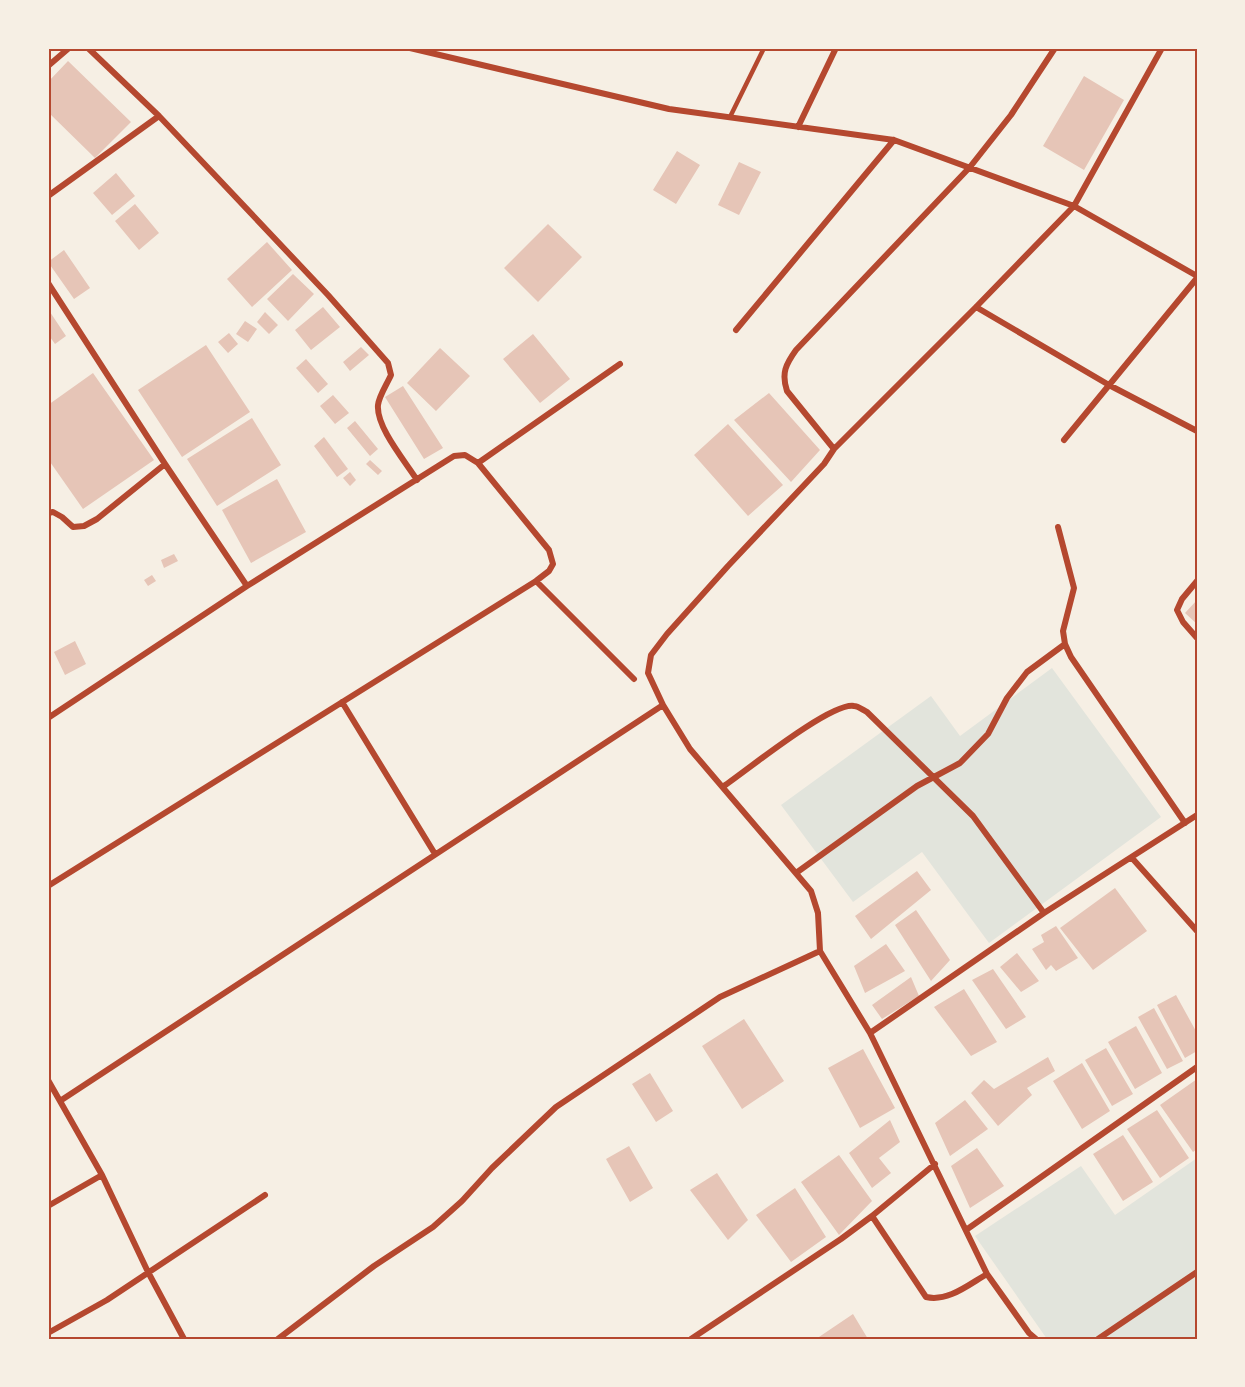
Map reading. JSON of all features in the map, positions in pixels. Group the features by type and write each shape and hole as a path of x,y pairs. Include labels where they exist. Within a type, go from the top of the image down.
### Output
{"street":[{"path":"48,66 69,48"},
{"path":"88,48 159,116 327,294 388,363 391,375 378,403 379,415 385,430 417,480"},
{"path":"410,48 669,110 894,140 1074,206 1197,277 1064,440"},
{"path":"798,127 836,48"},
{"path":"834,450 787,391 783,379 785,366 796,350 970,168 1011,115 1055,48"},
{"path":"1036,1339 1029,1333 987,1274 870,1034 820,951 818,913 811,891 724,786 690,749 663,705 648,673 651,655 667,634 824,464 834,450 1074,206 1162,48"},
{"path":"48,196 159,116"},
{"path":"736,330 894,140"},
{"path":"48,283 51,292 247,586"},
{"path":"976,308 1109,385 1197,431"},
{"path":"478,463 620,364"},
{"path":"48,718 247,586 454,456 465,455 478,463 549,550 553,564 549,571 536,581 48,886"},
{"path":"48,513 52,512 62,516 73,527 84,526 97,519 165,464"},
{"path":"1058,527 1074,588 1063,631 1065,644 1071,657 1185,823"},
{"path":"536,581 634,679"},
{"path":"1197,581 1182,599 1177,610 1183,622 1197,638"},
{"path":"796,873 881,811 960,763 979,746 988,734 1007,698 1026,672 1065,644"},
{"path":"342,702 435,854"},
{"path":"60,1101 663,705"},
{"path":"724,786 820,718 838,708 853,705 867,712 973,816 1044,913"},
{"path":"870,1034 1044,913 1197,815"},
{"path":"1131,858 1197,931"},
{"path":"278,1339 374,1266 433,1227 556,1107 720,998 820,951"},
{"path":"966,1230 1197,1067"},
{"path":"48,1080 102,1175 148,1272 184,1339"},
{"path":"691,1339 873,1216 935,1164"},
{"path":"48,1206 102,1175"},
{"path":"48,1333 107,1300 266,1195"},
{"path":"873,1216 926,1297 936,1299 946,1296 987,1274"},
{"path":"1098,1339 1197,1272"}],"lane":[{"path":"730,117 764,48"}],"shaded area":[{"path":"1052,668 1161,817 989,943 922,852 853,902 781,805 931,696 960,736"},
{"path":"1197,1158 1197,1339 1047,1339 975,1236 1081,1166 1115,1215"}],"building":[{"path":"68,61 131,122 95,158 48,112 48,82"},
{"path":"1084,76 1124,100 1084,170 1043,146"},
{"path":"677,151 700,165 676,204 653,190"},
{"path":"739,162 761,172 739,215 718,205"},
{"path":"116,173 135,196 112,215 93,193"},
{"path":"135,204 159,233 139,250 115,221"},
{"path":"548,224 582,257 538,302 504,268"},
{"path":"267,242 292,270 252,307 227,279"},
{"path":"64,250 90,288 74,299 48,262"},
{"path":"293,274 314,294 288,321 267,299"},
{"path":"323,307 340,327 311,350 295,330"},
{"path":"48,309 66,336 55,344 48,334"},
{"path":"265,312 278,325 269,334 257,322"},
{"path":"245,321 257,329 248,342 236,334"},
{"path":"229,333 238,344 228,353 218,342"},
{"path":"533,334 570,379 540,403 503,359"},
{"path":"206,345 250,412 182,457 138,390"},
{"path":"361,347 369,355 350,371 343,362"},
{"path":"440,348 470,376 436,411 407,383"},
{"path":"306,359 328,384 318,393 296,368"},
{"path":"93,373 154,460 83,509 48,459 48,405"},
{"path":"403,386 443,448 424,459 385,397"},
{"path":"769,393 820,450 791,482 734,420"},
{"path":"333,395 349,413 335,424 320,406"},
{"path":"252,418 281,465 217,506 187,459"},
{"path":"355,421 378,449 370,456 347,428"},
{"path":"728,424 783,485 748,516 694,455"},
{"path":"324,437 348,469 337,477 314,446"},
{"path":"370,460 382,471 378,475 366,464"},
{"path":"350,472 356,480 350,486 343,478"},
{"path":"277,479 306,532 251,563 222,510"},
{"path":"174,554 178,561 164,568 161,560"},
{"path":"152,575 156,581 148,586 144,580"},
{"path":"1197,600 1197,624 1185,613"},
{"path":"75,641 86,664 65,675 54,652"},
{"path":"917,871 931,890 871,939 855,916"},
{"path":"1115,888 1147,931 1093,970 1060,928"},
{"path":"916,910 950,960 931,981 895,925"},
{"path":"1056,926 1078,958 1056,971 1051,965 1046,970 1032,949 1044,942 1041,935"},
{"path":"886,944 905,971 865,993 854,966"},
{"path":"1017,953 1039,981 1021,992 1000,967"},
{"path":"993,969 1026,1017 1006,1029 972,980"},
{"path":"911,977 919,996 882,1019 872,1005"},
{"path":"964,989 997,1042 971,1056 934,1007"},
{"path":"1176,995 1197,1033 1197,1051 1185,1058 1157,1005"},
{"path":"1154,1008 1183,1061 1167,1069 1138,1017"},
{"path":"744,1019 784,1081 742,1109 702,1046"},
{"path":"1136,1026 1162,1073 1135,1089 1108,1042"},
{"path":"1106,1048 1133,1094 1112,1106 1085,1060"},
{"path":"863,1049 895,1108 860,1128 828,1068"},
{"path":"1048,1057 1055,1071 1027,1088 1032,1095 998,1126 971,1093 984,1080 994,1089"},
{"path":"1082,1063 1110,1111 1082,1129 1053,1081"},
{"path":"650,1073 673,1111 656,1122 632,1084"},
{"path":"1197,1079 1197,1149 1193,1152 1160,1105"},
{"path":"965,1100 988,1129 950,1156 935,1123"},
{"path":"1157,1110 1189,1158 1160,1178 1127,1129"},
{"path":"890,1120 900,1142 879,1158 891,1173 872,1188 849,1153"},
{"path":"1123,1135 1153,1182 1123,1201 1093,1154"},
{"path":"629,1146 653,1188 630,1202 606,1159"},
{"path":"977,1148 1004,1186 970,1208 951,1166"},
{"path":"839,1155 872,1201 839,1235 801,1182"},
{"path":"717,1173 748,1220 728,1240 690,1190"},
{"path":"795,1188 826,1237 791,1262 756,1215"},
{"path":"853,1314 868,1339 816,1339"}]}
